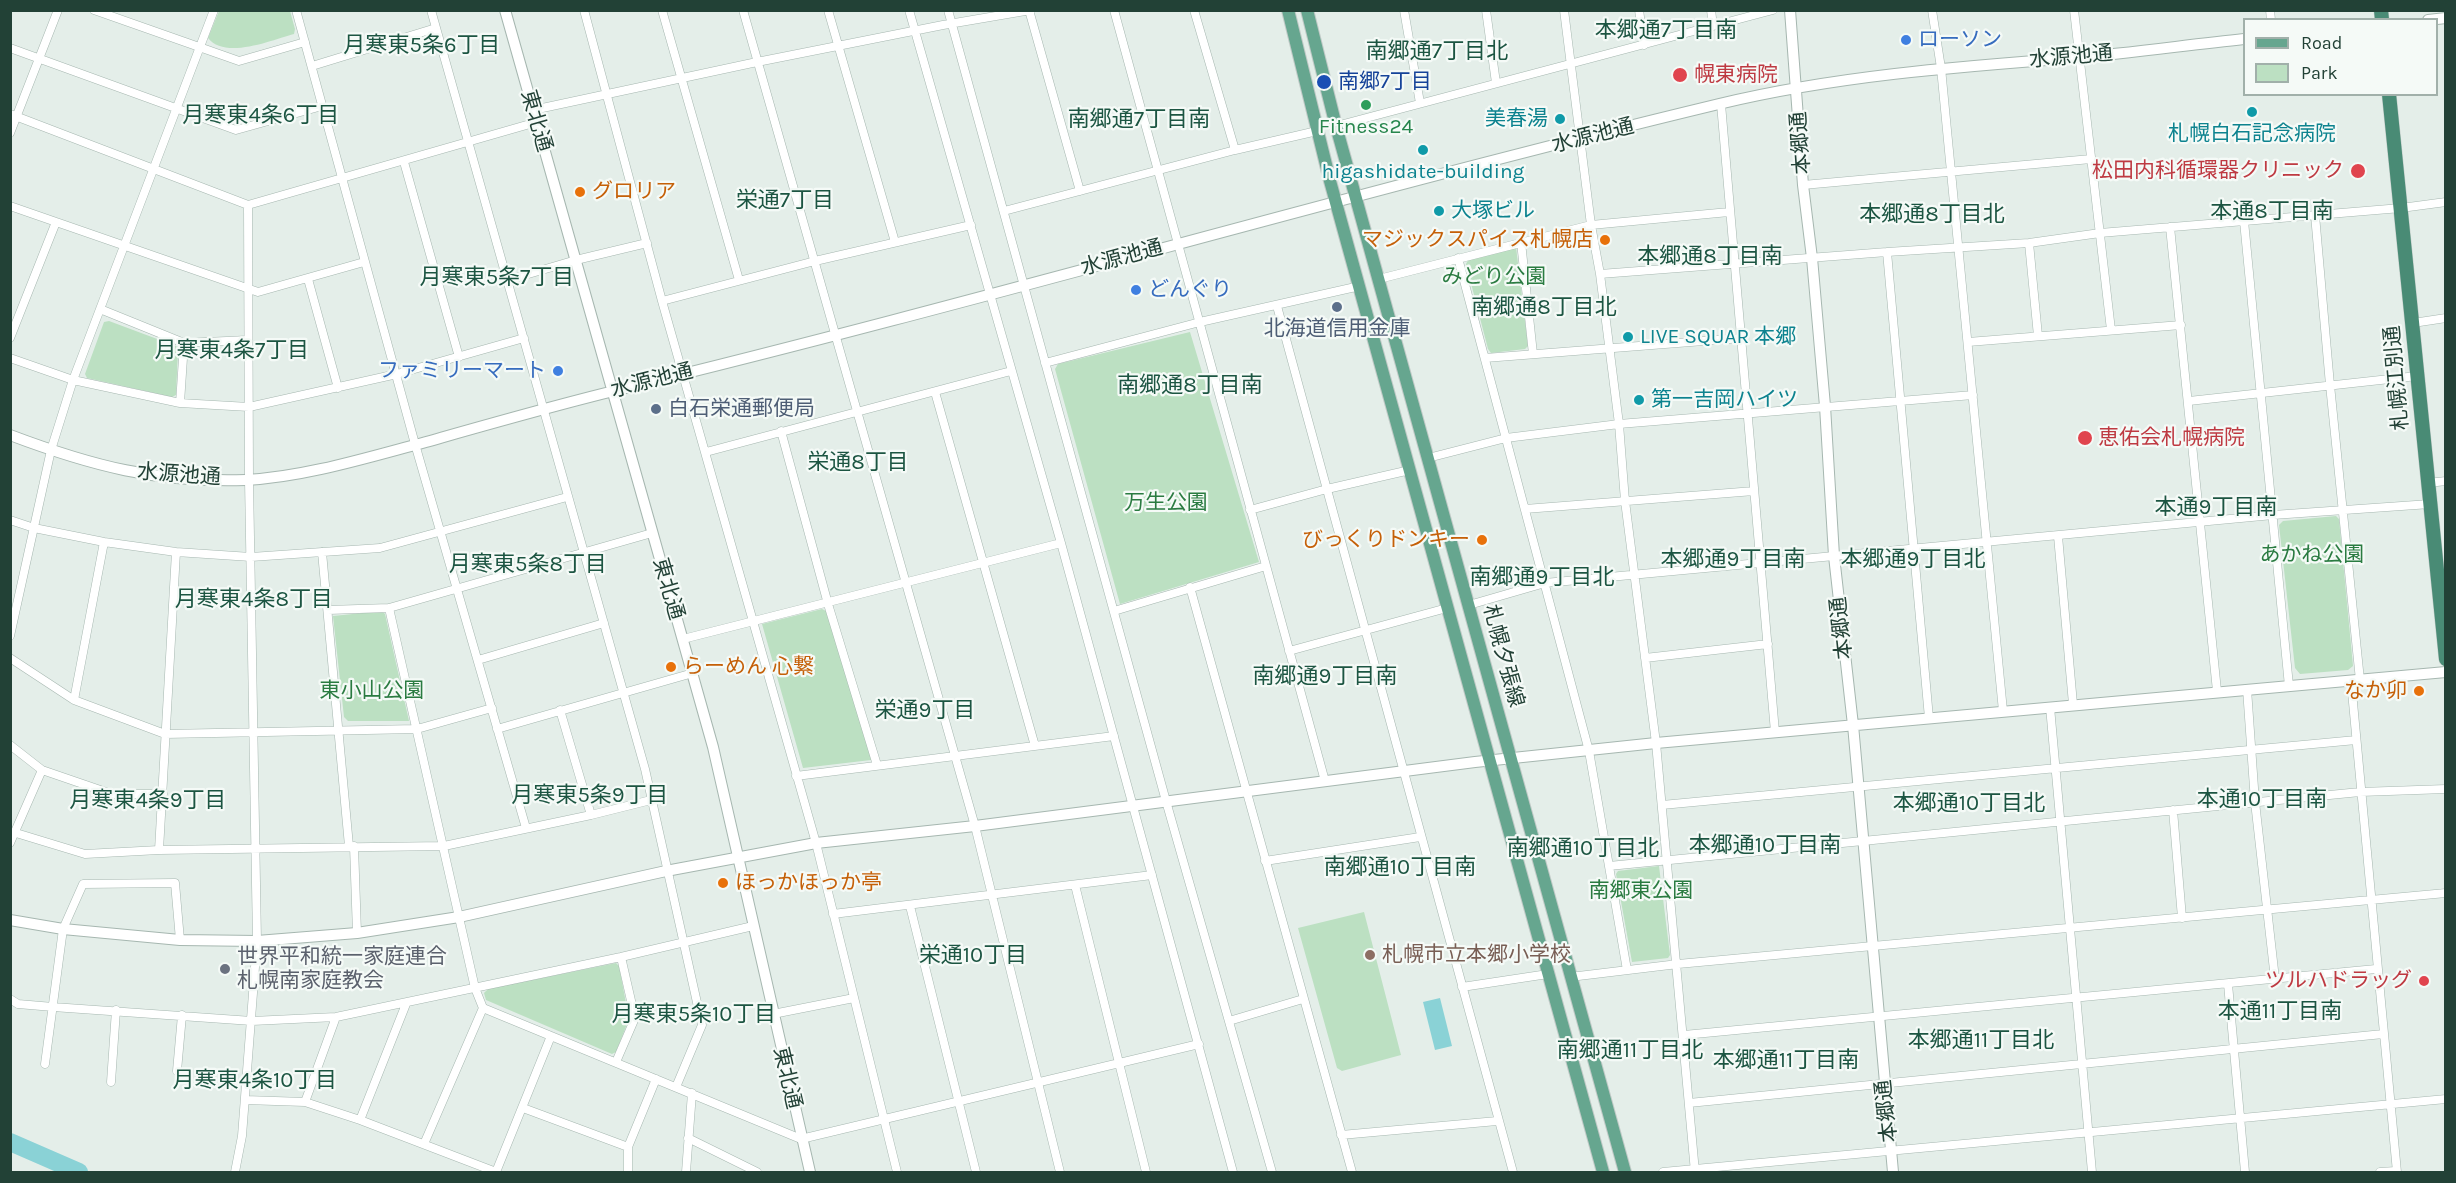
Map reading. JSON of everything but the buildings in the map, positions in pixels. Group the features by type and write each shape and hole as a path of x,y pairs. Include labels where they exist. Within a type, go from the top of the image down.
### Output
{"highway":[{"name":"札幌江別通","path":"2390,96 2445,659"}],"main road":[{"name":"札幌夕張線","path":"1288,10 1317,131 1604,1173"},
{"name":"札幌夕張線","path":"1307,10 1336,126 1625,1173"}],"street":[{"path":"10,133 14,115 40,59 58,10"},
{"path":"94,10 239,61 305,42"},
{"path":"10,636 51,450 73,381 214,10"},
{"path":"296,10 415,444 526,828"},
{"path":"431,10 624,691 702,1025 676,1087"},
{"name":"東北通","path":"505,10 713,747 810,1173"},
{"path":"584,10 662,301 816,843 897,1173"},
{"path":"662,10 739,280"},
{"path":"743,10 975,826 1060,1173"},
{"path":"828,10 895,242"},
{"path":"909,10 917,31 1011,371 1135,804 1233,1173"},
{"path":"948,10 1114,611 1160,802 1229,1021 1272,1173"},
{"path":"1114,10 1325,781"},
{"path":"1194,10 1235,150"},
{"path":"1404,10 1420,103"},
{"path":"1485,10 1496,83"},
{"path":"1564,10 1591,225 1610,348 1625,501 1656,743 1678,964 1695,1171"},
{"path":"1639,10 1644,45"},
{"path":"1712,10 1713,26"},
{"path":"1336,126 1773,10"},
{"name":"本郷通","path":"1790,10 1803,185 1825,406 1834,556 1853,725 1893,1173"},
{"path":"1932,10 1941,68 2003,711"},
{"path":"2074,10 2110,330"},
{"path":"533,110 681,77 940,26 1030,11 1080,191"},
{"path":"312,66 436,28"},
{"name":"水源池通","path":"10,435 95,465 151,476 249,480 337,466 612,391 1338,201 1720,104 1796,87 1941,68 2080,57 2243,39"},
{"path":"10,48 236,130 322,106"},
{"path":"1720,104 1775,732"},
{"path":"14,115 154,171 248,205 469,144 537,122"},
{"path":"1004,211 1235,150 1317,131"},
{"path":"1803,185 1950,174 2091,159"},
{"path":"404,162 459,357"},
{"path":"1600,274 2029,243 2100,233 2401,208 2445,202"},
{"path":"235,1173 242,1136 257,941 249,480 248,205"},
{"path":"10,206 258,292 364,262"},
{"path":"1379,279 1591,225 1729,212"},
{"path":"2315,215 2343,511 2356,680 2355,740 2396,1172 2380,1173"},
{"path":"2244,221 2289,686"},
{"path":"10,338 56,222"},
{"path":"662,301 815,261 970,225"},
{"path":"2170,227 2217,691"},
{"path":"1521,242 1533,354"},
{"path":"508,280 576,260 647,243"},
{"path":"2029,243 2038,336"},
{"path":"1887,252 1929,718"},
{"path":"1458,258 1589,751 1627,970"},
{"path":"308,279 338,388"},
{"path":"1045,363 1200,322 1360,286"},
{"path":"1277,306 1513,1173"},
{"path":"100,309 184,343 248,340"},
{"path":"2414,323 2445,318"},
{"path":"1968,342 2181,325"},
{"path":"10,358 73,381 180,403 249,407 397,374 524,338"},
{"path":"1485,358 1742,338"},
{"path":"180,403 184,343"},
{"path":"706,452 1011,371"},
{"path":"2188,401 2417,375"},
{"path":"935,392 1035,746"},
{"path":"1428,458 1506,438 1619,424 1973,395"},
{"path":"781,431 828,604 877,765"},
{"path":"1250,510 1410,470"},
{"path":"2428,483 2445,481"},
{"path":"1525,509 1754,491"},
{"path":"10,520 34,528 104,542 176,552 251,557 380,548 567,496"},
{"path":"1469,604 1545,583 2273,515 2430,504"},
{"path":"328,610 389,608 652,533"},
{"path":"2058,536 2073,704"},
{"path":"74,700 104,542"},
{"path":"683,639 908,584 1061,543"},
{"path":"159,850 176,552"},
{"path":"322,552 351,846 357,933"},
{"path":"1114,611 1266,566"},
{"path":"1190,587 1352,1173"},
{"path":"389,608 475,988 483,1008 424,1144"},
{"path":"1289,651 1447,608"},
{"path":"478,660 604,623"},
{"path":"1645,658 1767,644"},
{"path":"10,658 74,700 165,734 417,729 492,708"},
{"path":"10,920 63,929 180,940 257,941 357,933 459,917 666,871 816,843 975,826 1402,771 1656,743 2445,672"},
{"path":"497,729 693,673"},
{"path":"2247,689 2255,802 2275,980"},
{"path":"2050,707 2092,1173"},
{"path":"560,710 591,815"},
{"path":"796,776 1114,736"},
{"path":"1662,805 2355,740"},
{"path":"10,745 42,770 112,794 163,794"},
{"path":"10,843 42,770"},
{"path":"1609,866 2360,792 2445,789"},
{"path":"16,832 85,854 159,850 444,846 651,801"},
{"path":"2173,810 2182,918"},
{"path":"1265,861 1420,837"},
{"path":"833,914 1152,875"},
{"path":"45,1064 63,929 83,884 175,883 180,940"},
{"path":"1075,885 1146,1173"},
{"path":"1570,977 1678,964 2445,893"},
{"path":"910,906 976,1173"},
{"path":"10,999 18,1004 252,1021 336,1017 406,1004 753,926"},
{"path":"616,1062 635,1018 621,957"},
{"path":"1684,1035 2376,969"},
{"path":"1462,987 1548,974"},
{"path":"2228,984 2244,1173"},
{"path":"773,1014 854,998"},
{"path":"1229,1021 1303,999"},
{"path":"360,1120 406,1004"},
{"path":"483,1008 801,1139 1199,1044"},
{"path":"111,1082 116,1011"},
{"path":"177,1071 182,1015"},
{"path":"305,1102 336,1017"},
{"path":"1689,1103 2383,1034"},
{"path":"245,1100 305,1102 360,1120 496,1173 551,1036"},
{"path":"628,1173 628,1147 656,1079"},
{"path":"686,1173 692,1093"},
{"path":"1664,1173 2390,1102 2445,1099"},
{"path":"524,1108 628,1147"},
{"path":"1341,1135 1497,1121"},
{"path":"688,1138 757,1173"}],"green space":[{"path":"219,11 290,11 295,29 294,34 249,47 226,48 208,38"},
{"name":"みどり公園","path":"1516,247 1528,346 1525,349 1491,353 1488,349 1466,264 1469,258"},
{"path":"109,321 176,346 178,350 176,395 172,397 87,378 85,374 104,322"},
{"name":"万生公園","path":"1190,332 1259,562 1120,604 1055,369 1058,364"},
{"name":"あかね公園","path":"2336,516 2339,519 2353,666 2348,670 2300,674 2295,668 2279,525 2283,521"},
{"path":"822,609 826,611 872,755 871,760 803,768 762,624"},
{"name":"東小山公園","path":"382,611 385,614 409,721 348,721 344,717 333,616"},
{"name":"南郷東公園","path":"1659,866 1670,955 1668,958 1632,962 1616,874 1618,871"},
{"path":"1364,912 1401,1055 1342,1071 1337,1068 1298,928"},
{"path":"616,963 619,966 629,1019 616,1052 612,1054 486,1000 484,993 488,989"}],"water":[{"path":"1440,998 1452,1046 1435,1050 1423,1002"}],"waterway":[{"path":"10,1142 79,1172"}],"place":[{"name":"ローソン","path":"1906,40"},
{"name":"幌東病院","path":"1680,75"},
{"name":"南郷7丁目","path":"1324,82"},
{"name":"Fitness24","path":"1366,105"},
{"name":"札幌白石記念病院","path":"2252,112"},
{"name":"美春湯","path":"1560,119"},
{"name":"higashidate-building","path":"1423,150"},
{"name":"松田内科循環器クリニック","path":"2358,171"},
{"name":"グロリア","path":"580,192"},
{"name":"大塚ビル","path":"1439,211"},
{"name":"マジックスパイス札幌店","path":"1605,240"},
{"name":"どんぐり","path":"1136,290"},
{"name":"北海道信用金庫","path":"1337,307"},
{"name":"LIVE SQUAR 本郷","path":"1628,337"},
{"name":"ファミリーマート","path":"558,371"},
{"name":"第一吉岡ハイツ","path":"1639,400"},
{"name":"白石栄通郵便局","path":"656,409"},
{"name":"恵佑会札幌病院","path":"2085,438"},
{"name":"びっくりドンキー","path":"1482,540"},
{"name":"らーめん 心繋","path":"671,667"},
{"name":"なか卯","path":"2419,691"},
{"name":"ほっかほっか亭","path":"723,883"},
{"name":"札幌市立本郷小学校","path":"1370,955"},
{"name":"世界平和統一家庭連合 札幌南家庭教会","path":"225,969"},
{"name":"ツルハドラッグ","path":"2424,981"}],"district":[{"name":"本郷通7丁目南","path":"1666,31"},
{"name":"月寒東5条6丁目","path":"422,46"},
{"name":"南郷通7丁目北","path":"1437,52"},
{"name":"月寒東4条6丁目","path":"261,116"},
{"name":"南郷通7丁目南","path":"1139,120"},
{"name":"栄通7丁目","path":"785,201"},
{"name":"本通8丁目南","path":"2272,212"},
{"name":"本郷通8丁目北","path":"1932,215"},
{"name":"本郷通8丁目南","path":"1710,257"},
{"name":"月寒東5条7丁目","path":"497,278"},
{"name":"南郷通8丁目北","path":"1544,308"},
{"name":"月寒東4条7丁目","path":"232,351"},
{"name":"南郷通8丁目南","path":"1190,386"},
{"name":"栄通8丁目","path":"858,463"},
{"name":"本通9丁目南","path":"2216,508"},
{"name":"本郷通9丁目南","path":"1733,560"},
{"name":"本郷通9丁目北","path":"1913,560"},
{"name":"月寒東5条8丁目","path":"528,565"},
{"name":"南郷通9丁目北","path":"1542,578"},
{"name":"月寒東4条8丁目","path":"254,600"},
{"name":"南郷通9丁目南","path":"1325,677"},
{"name":"栄通9丁目","path":"925,711"},
{"name":"月寒東5条9丁目","path":"590,796"},
{"name":"本通10丁目南","path":"2262,800"},
{"name":"月寒東4条9丁目","path":"148,801"},
{"name":"本郷通10丁目北","path":"1969,804"},
{"name":"本郷通10丁目南","path":"1765,846"},
{"name":"南郷通10丁目北","path":"1583,849"},
{"name":"南郷通10丁目南","path":"1400,868"},
{"name":"栄通10丁目","path":"973,956"},
{"name":"本通11丁目南","path":"2280,1012"},
{"name":"月寒東5条10丁目","path":"694,1015"},
{"name":"本郷通11丁目北","path":"1981,1041"},
{"name":"南郷通11丁目北","path":"1630,1051"},
{"name":"本郷通11丁目南","path":"1786,1061"},
{"name":"月寒東4条10丁目","path":"255,1081"}]}
